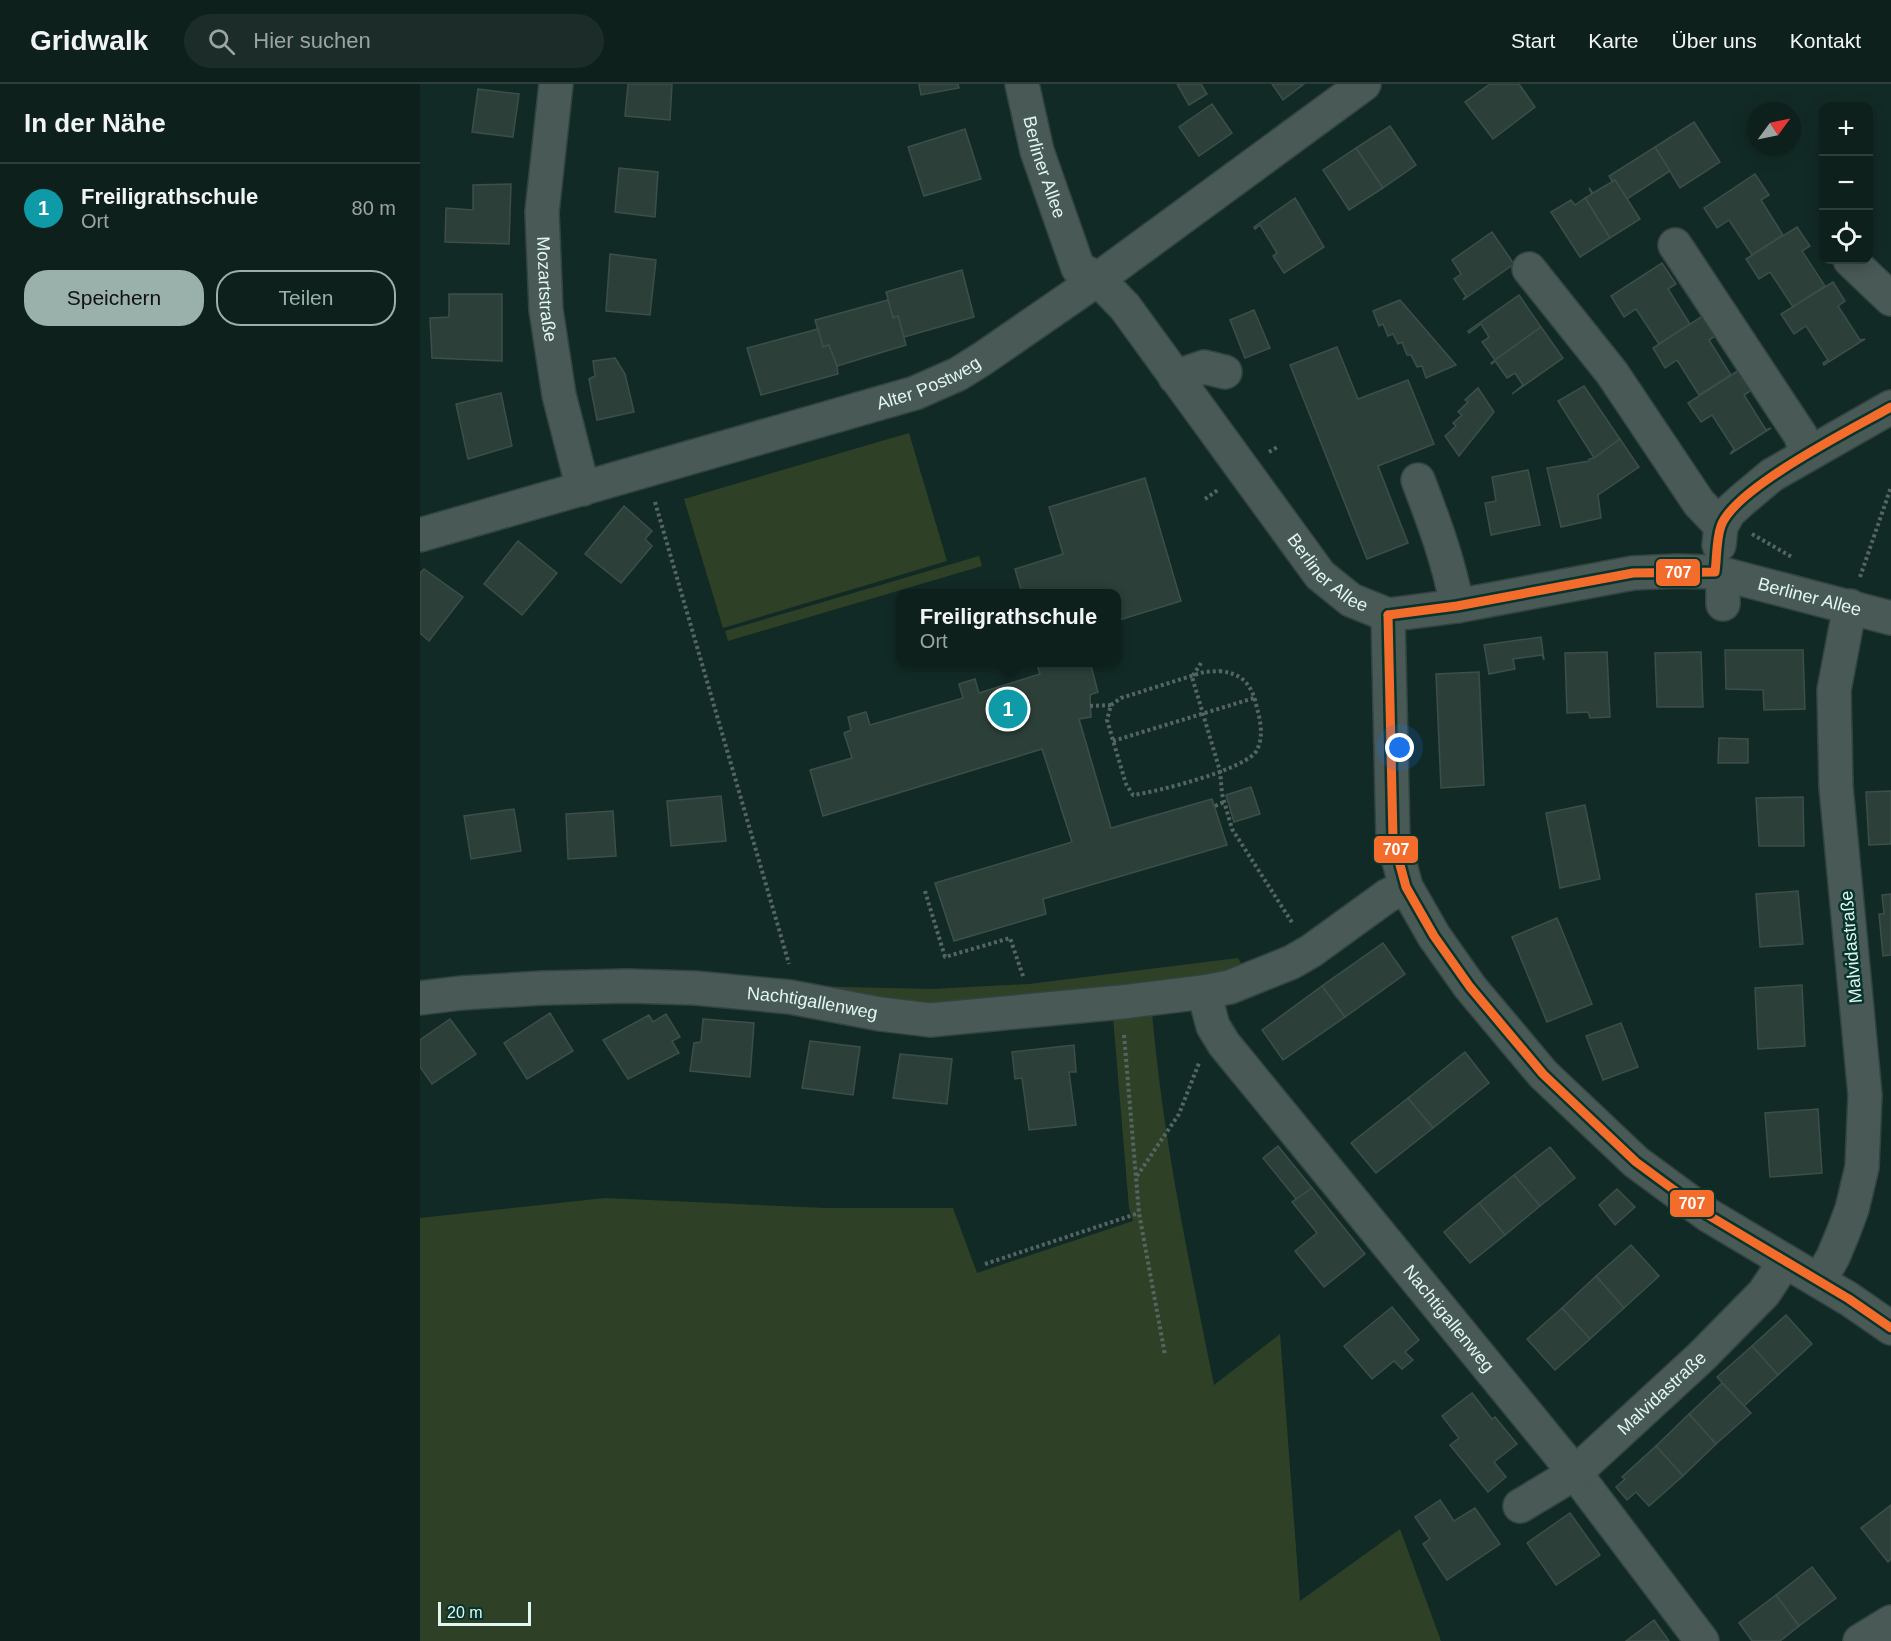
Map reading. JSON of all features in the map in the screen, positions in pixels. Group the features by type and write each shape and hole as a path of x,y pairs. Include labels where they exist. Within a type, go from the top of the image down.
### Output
{"street":[{"name":"Mozartstraße","path":"556,84 542,212 546,310 559,395 583,489"},
{"name":"Berliner Allee","path":"1022,84 1036,151 1078,268 1098,279 1125,307 1320,575 1351,600 1388,615 1457,606 1493,613 1567,598 1633,573 1720,583 1850,606 1891,618"},
{"name":"Alter Postweg","path":"420,535 647,471 926,388 958,375 1098,279 1365,84"},
{"path":"1675,245 1801,436 1806,455"},
{"path":"1854,264 1891,299"},
{"path":"1529,269 1612,373 1699,503 1733,528"},
{"path":"1175,377 1204,367 1225,372"},
{"path":"1720,583 1733,528 1728,512 1772,476 1891,407"},
{"path":"1418,480 1452,574 1457,606"},
{"name":"Malvidastraße","path":"1819,1281 1843,1233 1852,1209 1862,1167 1865,1095 1836,787 1834,690 1850,606"},
{"path":"1388,615 1393,839 1406,887 1434,936 1470,987 1543,1074 1636,1162 1708,1215 1849,1299 1891,1328"},
{"name":"Nachtigallenweg","path":"420,998 542,988 627,986 695,988 790,997 880,1014 930,1020 1122,1002 1230,987 1292,962 1311,951 1387,896 1406,887"},
{"name":"Nachtigallenweg","path":"1204,992 1213,1026 1224,1044 1575,1473 1702,1641"},
{"name":"Malvidastraße","path":"1520,1506 1575,1473 1701,1357 1764,1293 1785,1261"},
{"path":"1860,1641 1891,1622"}],"path":[{"path":"647,471 794,981 790,997"},
{"path":"1850,606 1891,487"},
{"path":"1733,528 1803,560"},
{"path":"1860,575 1871,579"},
{"path":"1192,676 1201,663"},
{"path":"1090,706 1111,705 1121,698 1204,672 1235,673 1246,683 1254,698 1262,732 1256,752 1243,762 1151,792 1133,795 1126,784 1107,720 1111,705"},
{"path":"1192,676 1220,771 1224,802 1232,829 1294,924"},
{"path":"1113,741 1254,698"},
{"path":"1215,806 1224,802"},
{"path":"925,891 945,957 1010,938 1024,980"},
{"path":"1122,1002 1139,1213 1165,1355"},
{"path":"1136,1177 1179,1114 1213,1026"},
{"path":"986,1264 1139,1213"}],"green space":[{"path":"909,433 947,561 723,628 684,499"},
{"path":"979,556 982,566 904,589 896,589 896,591 728,641 725,631"},
{"path":"1238,958 1244,969 1231,973 933,1007 803,986 931,989 1029,984"},
{"path":"1152,1013 1170,1154 1214,1385 1280,1334 1300,1601 1400,1529 1441,1641 420,1641 420,1218 605,1198 825,1208 953,1208 977,1273 1133,1221 1129,1208 1113,1017"}],"building":[{"path":"628,84 672,84 670,120 625,116"},
{"path":"919,84 958,84 959,88 921,95"},
{"path":"1177,84 1201,84 1207,94 1189,105"},
{"path":"1272,84 1304,84 1283,100"},
{"path":"1490,84 1519,84 1535,107 1493,139 1465,102"},
{"path":"478,89 519,94 513,137 472,132"},
{"path":"1212,104 1232,133 1199,156 1179,127"},
{"path":"1694,122 1720,162 1680,188 1655,147"},
{"path":"1390,126 1416,165 1383,188 1356,148"},
{"path":"965,129 981,179 924,196 908,147"},
{"path":"1655,147 1670,171 1627,199 1615,180 1612,181 1609,176"},
{"path":"1356,148 1383,188 1349,210 1323,170"},
{"path":"619,168 658,172 655,217 615,212"},
{"path":"1755,174 1769,195 1761,200 1783,235 1752,255 1729,220 1717,228 1704,208"},
{"path":"1615,180 1640,219 1610,238 1585,198 1592,194 1589,188 1593,193"},
{"path":"511,184 509,244 445,242 446,208 473,210 473,185"},
{"path":"1295,198 1324,247 1284,273 1273,256 1277,253 1260,225 1255,229 1254,227"},
{"path":"1585,198 1610,238 1580,257 1551,212 1571,200 1575,205"},
{"path":"1797,227 1810,246 1802,251 1825,286 1793,307 1770,272 1759,279 1746,259"},
{"path":"1492,232 1514,264 1463,300 1466,296 1454,279 1461,274 1452,260"},
{"path":"610,254 656,260 650,315 606,311"},
{"path":"1662,263 1676,284 1668,289 1690,324 1659,344 1636,309 1624,317 1611,296"},
{"path":"962,270 974,317 904,337 898,316 893,318 886,292"},
{"path":"1833,282 1845,301 1838,306 1860,340 1865,339 1824,365 1823,363 1828,360 1806,326 1794,334 1781,314"},
{"path":"449,294 502,294 502,361 432,358 430,318 449,317"},
{"path":"1519,295 1541,327 1495,360 1482,342 1489,337 1481,324 1469,333 1468,331"},
{"path":"888,300 893,318 898,316 906,345 837,366 829,345 823,347 815,320"},
{"path":"1400,300 1456,365 1426,378 1422,366 1417,367 1411,355 1407,355 1402,342 1398,344 1393,334 1388,336 1383,324 1379,326 1373,311"},
{"path":"1254,310 1270,348 1245,358 1230,320"},
{"path":"1704,315 1717,335 1709,340 1731,375 1699,395 1677,360 1665,368 1653,348"},
{"path":"1541,327 1563,358 1512,394 1523,385 1515,373 1507,378 1495,361 1491,363"},
{"path":"818,329 823,347 829,345 838,374 761,395 747,348"},
{"path":"1337,347 1358,399 1408,380 1434,444 1378,466 1408,543 1367,559 1290,365"},
{"path":"615,358 625,374 634,412 597,420 589,379 595,376 593,361"},
{"path":"1739,370 1752,390 1744,395 1766,430 1771,428 1730,454 1734,449 1712,415 1701,422 1688,403"},
{"path":"1584,386 1620,439 1594,458 1558,401"},
{"path":"1478,388 1494,412 1459,456 1445,436 1456,426 1453,423 1462,415 1458,412 1468,402 1465,400"},
{"path":"501,393 512,446 468,459 456,404"},
{"path":"1620,439 1639,467 1598,495 1601,518 1561,527 1547,468 1589,461"},
{"path":"1528,470 1540,525 1491,535 1485,503 1496,501 1492,477"},
{"path":"1145,478 1181,601 1121,619 1121,589 1021,589 1015,569 1063,554 1049,507"},
{"path":"624,506 652,531 645,539 652,546 621,583 585,554"},
{"path":"518,541 557,573 522,615 484,584"},
{"path":"424,569 463,597 429,641 420,633 420,573"},
{"path":"1541,637 1544,660 1542,655 1513,659 1515,669 1489,674 1484,645"},
{"path":"1725,650 1803,650 1805,709 1764,710 1763,690 1726,689"},
{"path":"1607,652 1610,717 1590,718 1588,712 1567,713 1565,653"},
{"path":"1701,652 1703,707 1657,707 1655,653"},
{"path":"1038,667 1091,667 1098,692 1090,695 1091,717 1079,719 1111,828 1212,799 1227,845 1043,899 1046,914 954,941 935,883 1072,842 1042,749 823,816 810,770 852,758 844,733 851,730 848,717 866,712 870,725 963,698 959,684 975,679 979,693 1040,674"},
{"path":"1479,672 1484,785 1441,788 1436,674"},
{"path":"1719,738 1748,739 1748,763 1718,763"},
{"path":"1251,787 1260,814 1234,822 1226,795"},
{"path":"1891,791 1891,844 1869,845 1866,792"},
{"path":"721,796 726,841 671,846 667,801"},
{"path":"1803,797 1804,846 1759,846 1756,798"},
{"path":"1585,805 1600,879 1560,888 1546,813"},
{"path":"514,809 521,851 471,859 464,816"},
{"path":"613,811 616,856 568,859 566,814"},
{"path":"1798,891 1803,944 1760,947 1756,894"},
{"path":"1891,894 1891,955 1883,956 1879,914 1884,914 1882,895"},
{"path":"1557,918 1592,1004 1547,1022 1512,937"},
{"path":"1383,943 1405,974 1345,1017 1322,986"},
{"path":"1802,985 1805,1046 1758,1049 1755,988"},
{"path":"1322,986 1345,1017 1283,1060 1262,1030"},
{"path":"550,1013 573,1051 527,1079 504,1043"},
{"path":"666,1014 680,1037 672,1041 679,1053 628,1079 603,1040 649,1015 653,1022"},
{"path":"450,1019 476,1054 432,1084 420,1067 420,1040"},
{"path":"703,1019 754,1023 750,1077 690,1071 694,1043 701,1042"},
{"path":"1621,1023 1638,1067 1603,1080 1586,1036"},
{"path":"810,1041 860,1047 853,1095 802,1088"},
{"path":"1074,1045 1076,1072 1069,1072 1076,1125 1029,1130 1022,1078 1015,1079 1012,1052"},
{"path":"1465,1052 1489,1083 1433,1128 1408,1098"},
{"path":"900,1054 952,1059 947,1104 893,1098"},
{"path":"1408,1098 1433,1128 1376,1173 1351,1143"},
{"path":"1818,1109 1822,1173 1770,1177 1765,1113"},
{"path":"1278,1146 1312,1188 1297,1200 1263,1158"},
{"path":"1550,1147 1575,1178 1540,1206 1514,1175"},
{"path":"1514,1175 1540,1206 1505,1235 1479,1203"},
{"path":"1312,1188 1365,1254 1324,1287 1295,1251 1317,1233 1292,1202"},
{"path":"1617,1189 1635,1207 1615,1225 1599,1205"},
{"path":"1479,1203 1505,1235 1470,1263 1444,1232"},
{"path":"1631,1245 1659,1276 1624,1308 1596,1276"},
{"path":"1596,1276 1624,1308 1590,1339 1562,1308"},
{"path":"1392,1307 1419,1340 1405,1352 1413,1360 1402,1369 1394,1361 1372,1379 1344,1346"},
{"path":"1562,1308 1590,1339 1555,1370 1527,1339"},
{"path":"1786,1315 1812,1344 1778,1375 1752,1346"},
{"path":"1752,1346 1778,1375 1744,1406 1717,1377"},
{"path":"1722,1383 1751,1413 1716,1444 1689,1414"},
{"path":"1472,1393 1492,1419 1495,1417 1517,1444 1494,1462 1506,1477 1488,1492 1450,1445 1459,1438 1442,1416"},
{"path":"1689,1414 1716,1444 1683,1476 1656,1446"},
{"path":"1656,1446 1683,1476 1649,1506 1636,1492 1627,1500 1616,1487 1625,1479 1622,1477"},
{"path":"1440,1500 1454,1521 1475,1508 1500,1544 1447,1580 1423,1544 1430,1539 1415,1517"},
{"path":"1891,1505 1891,1559 1888,1562 1861,1528"},
{"path":"1570,1513 1600,1555 1556,1585 1527,1543"},
{"path":"1812,1567 1836,1598 1799,1626 1776,1595"},
{"path":"1776,1595 1799,1626 1780,1641 1752,1641 1739,1623"},
{"path":"1654,1620 1669,1641 1626,1641"}],"transit line":[{"name":"707","path":"1388,615 1457,606 1633,573 1715,572 1721,526 1731,511 1748,494 1797,460 1891,407"},
{"name":"707","path":"1388,615 1393,839 1406,887 1434,936 1470,987 1543,1074 1636,1162 1708,1215 1849,1299 1891,1328"}],"place":[{"name":"Freiligrathschule","path":"1008,709"}]}
